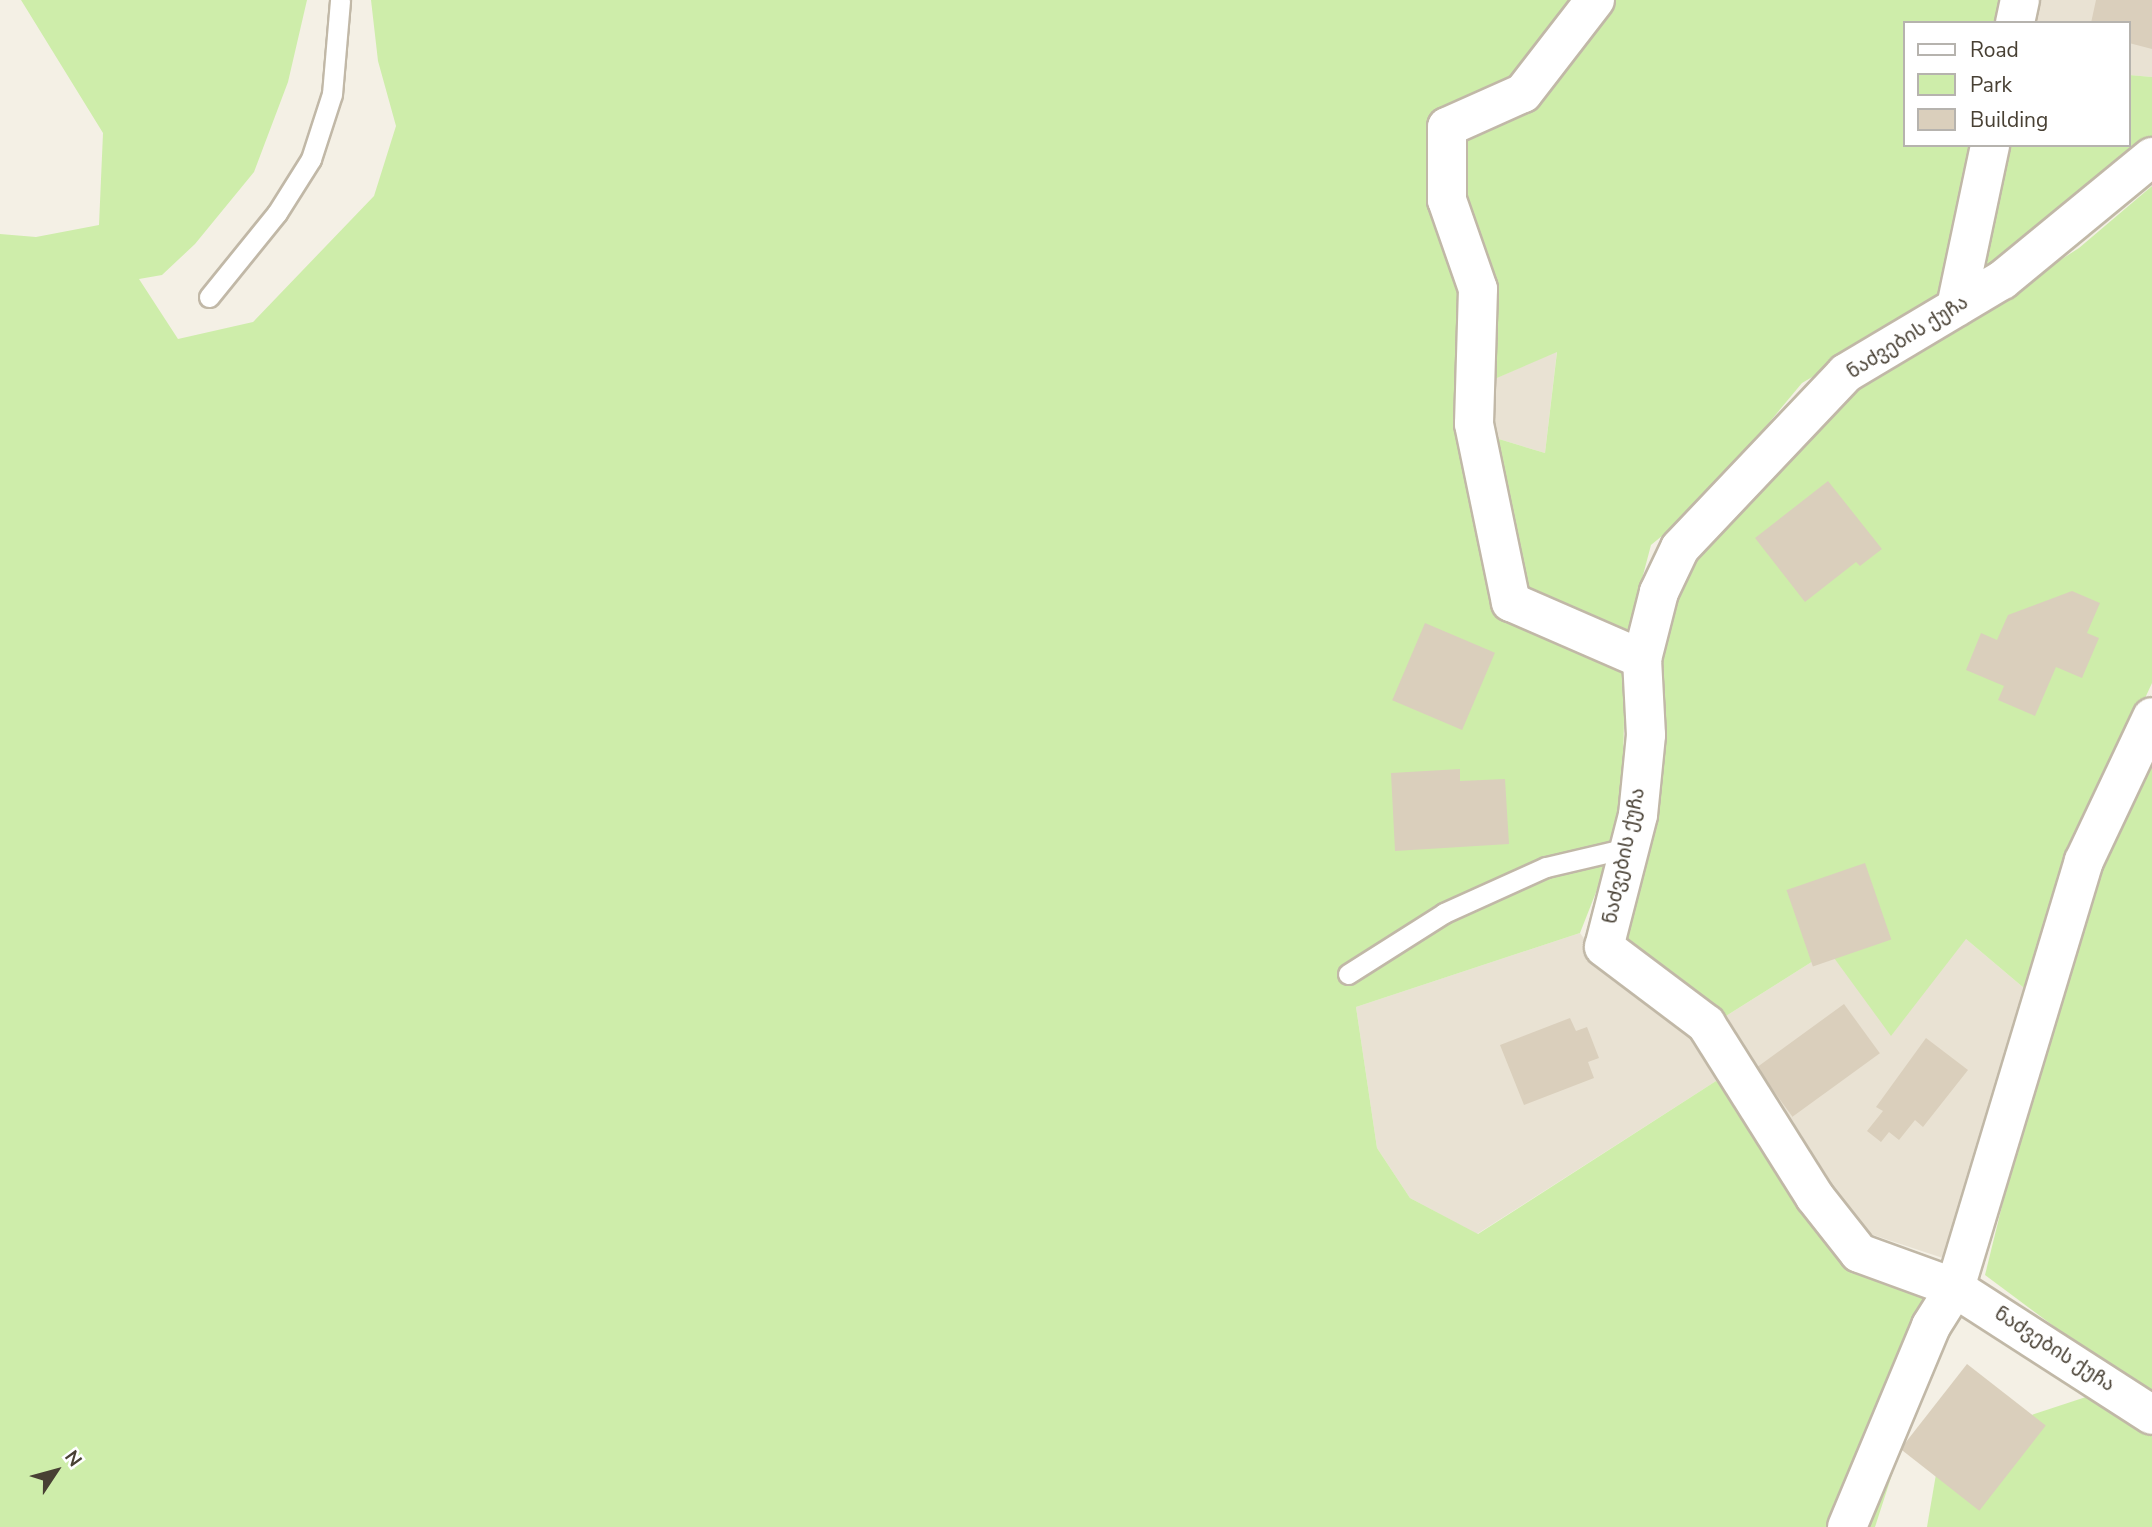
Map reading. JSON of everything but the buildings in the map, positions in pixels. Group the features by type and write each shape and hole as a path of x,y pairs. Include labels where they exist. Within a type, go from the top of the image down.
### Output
{"street":[{"path":"1595,0 1523,93 1447,127 1447,200 1478,289 1474,424 1511,603 1642,659"},
{"path":"2015,21 2020,0"},
{"path":"1956,307 1990,147"},
{"name":"ნაძვების ქუჩა","path":"2152,157 2002,280 1846,373 1680,548 1659,592 1642,659 1646,735 1630,847 1604,947 1706,1024 1815,1197 1859,1253 1955,1287 2152,1415"},
{"path":"1847,1527 1931,1326 1955,1287 2084,861 2152,717"}],"lane":[{"path":"209,297 277,213 311,159 332,94 340,0"},
{"path":"1348,974 1444,913 1546,867 1630,847"}],"shaded area":[{"path":"2035,0 2152,0 2152,77 2131,75 2131,21 2031,21"},
{"path":"1557,351 1545,453 1489,436 1490,381"},
{"path":"1580,933 1602,964 1700,1041 1716,1081 1477,1234 1410,1198 1377,1148 1356,1007"},
{"path":"1966,939 2024,988 1961,1264 1855,1229 1718,1021 1829,951"}],"green space":[{"path":"21,0 307,0 288,82 254,172 195,244 162,275 139,279 178,339 253,322 374,196 396,126 378,61 371,0 1582,0 1515,86 1439,118 1510,617 1625,664 1622,826 1580,933 1356,1007 1377,1148 1410,1198 1478,1234 1716,1081 1744,1104 1851,1273 1932,1284 1920,1388 1875,1527 0,1527 0,234 36,237 99,225 103,133"},
{"path":"1614,0 2004,0 2000,21 1904,21 1904,147 1976,147 1945,299 1802,383 1703,502 1651,545 1628,632 1524,595 1489,436 1545,453 1557,352 1490,381 1492,290 1466,193 1459,139 1534,109"},
{"path":"2131,75 2152,77 2152,137 1972,280 2004,147 2131,147"},
{"path":"2152,186 2152,683 2066,870 2024,988 1966,939 1891,1036 1829,951 1718,1021 1622,941 1660,662 1678,582 1839,402 2079,248"},
{"path":"2152,754 2152,1399 1985,1275 2053,999 2099,858"},
{"path":"2089,1396 2152,1430 2152,1527 1927,1527 1941,1445"}]}
